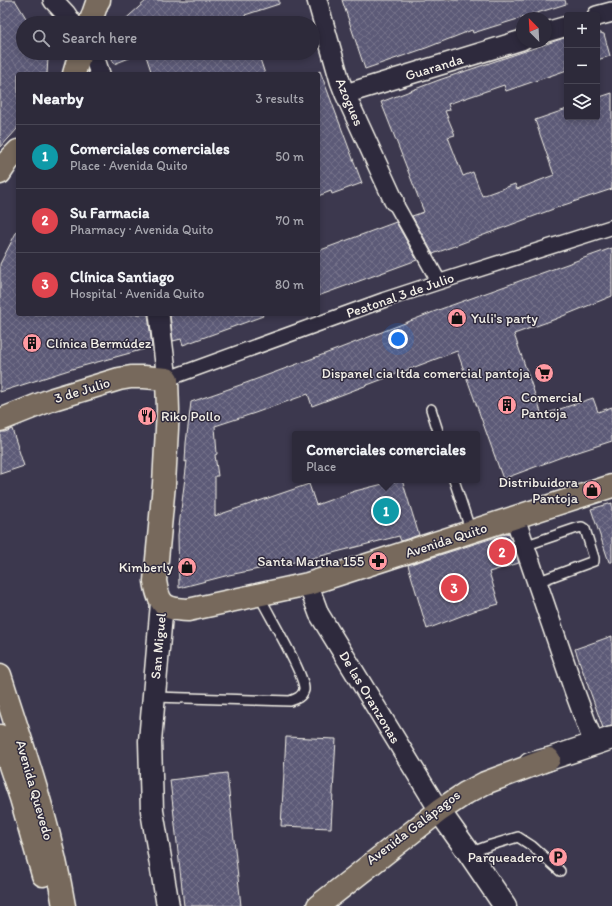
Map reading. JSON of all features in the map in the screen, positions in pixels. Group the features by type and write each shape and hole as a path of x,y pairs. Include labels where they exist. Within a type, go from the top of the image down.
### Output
{"main road":[{"path":"75,72 78,60"},
{"path":"0,173 8,161 16,153"},
{"name":"3 de Julio","path":"0,420 52,399 119,379 131,377 167,379"},
{"name":"San Miguel","path":"162,602 157,592 155,582 164,484 168,410 167,379"},
{"name":"Avenida Quito","path":"162,602 168,607 188,610 308,584 612,486"},
{"name":"Avenida Quevedo","path":"0,675 41,807 60,883 64,906"},
{"name":"Avenida Quevedo","path":"0,736 21,798 52,906"},
{"path":"318,906 444,807 485,783 549,759"}],"street":[{"path":"53,0 67,16"},
{"name":"Azogues","path":"317,0 340,81 394,201"},
{"path":"600,15 612,12"},
{"path":"552,30 564,27"},
{"name":"Guaranda","path":"345,94 516,42"},
{"path":"95,60 99,72"},
{"path":"394,201 439,282"},
{"name":"Peatonal 3 de Julio","path":"167,379 358,309 612,227"},
{"name":"San Miguel","path":"159,316 167,379"},
{"path":"515,518 574,690 603,741"},
{"name":"De las Oranzonas","path":"308,584 319,614 439,811 469,852 505,906"},
{"name":"San Miguel","path":"162,602 150,741 152,811 168,906"},
{"name":"Avenida Galápagos","path":"310,906 378,854 439,811 549,759 603,741"},
{"name":"Avenida Galápagos","path":"326,906 439,811"}],"lane":[{"path":"431,409 438,431"},
{"path":"455,483 471,532"},
{"path":"524,546 577,528 585,529 594,561 536,581"},
{"path":"154,697 290,701 298,698 303,692 304,685 294,662 259,595"},
{"path":"469,852 518,838 532,846 560,871"}],"building":[{"path":"0,0 15,0 25,16 16,16 16,60 48,60 47,72 16,72 16,130 0,148"},
{"path":"147,0 279,0 279,4 245,16 129,16"},
{"path":"342,0 565,0 566,4 540,12 516,12 516,20 473,33 472,30 365,69"},
{"path":"600,33 604,34 610,56 600,59"},
{"path":"564,38 564,71 506,91 504,85 448,104 450,110 445,111 455,135 448,137 463,176 473,172 482,196 515,184 517,189 554,175 535,120 564,110 564,120 600,120 600,97 612,93 612,189 564,205 433,254 412,216 424,212 381,102 439,80 534,48 552,48 552,42"},
{"path":"113,60 124,60 114,64"},
{"path":"147,60 260,60 264,72 151,72"},
{"path":"320,71 362,183 332,194 331,191 320,195 320,72 318,72"},
{"path":"396,222 417,260 320,295 320,250"},
{"path":"16,233 16,316 148,316 152,347 72,369 0,392 0,264"},
{"path":"612,248 612,296 514,334 542,415 593,398 598,412 612,407 612,441 575,452 503,479 457,351 312,406 308,394 215,426 217,454 215,455 218,476 215,476 215,516 309,484 316,505 355,491 387,483 403,483 419,535 401,541 399,536 309,559 229,575 179,588 178,535 187,461 185,462 191,402 338,349 441,309"},
{"path":"170,316 263,316 183,345 181,339 173,341"},
{"path":"12,429 24,466 0,474 0,432 5,432"},
{"path":"612,503 612,562 609,562 591,509"},
{"path":"509,533 519,563 489,572 499,604 474,611 427,629 408,565"},
{"path":"612,636 612,726 603,728 575,649"},
{"path":"286,737 336,739 331,828 281,826"},
{"path":"227,773 241,906 184,906 170,780"}],"place":[{"name":"Yuli's party","path":"457,318"},
{"name":"Clínica Bermúdez","path":"32,343"},
{"name":"Dispanel cia ltda comercial pantoja","path":"544,373"},
{"name":"Comercial Pantoja","path":"507,405"},
{"name":"Riko Pollo","path":"147,416"},
{"name":"Distribuidora Pantoja","path":"592,490"},
{"name":"Comerciales comerciales","path":"386,511"},
{"name":"Su Farmacia","path":"502,552"},
{"name":"Santa Martha 155","path":"378,561"},
{"name":"Kimberly","path":"187,567"},
{"name":"Clínica Santiago","path":"454,588"},
{"name":"Parqueadero","path":"558,857"}]}
